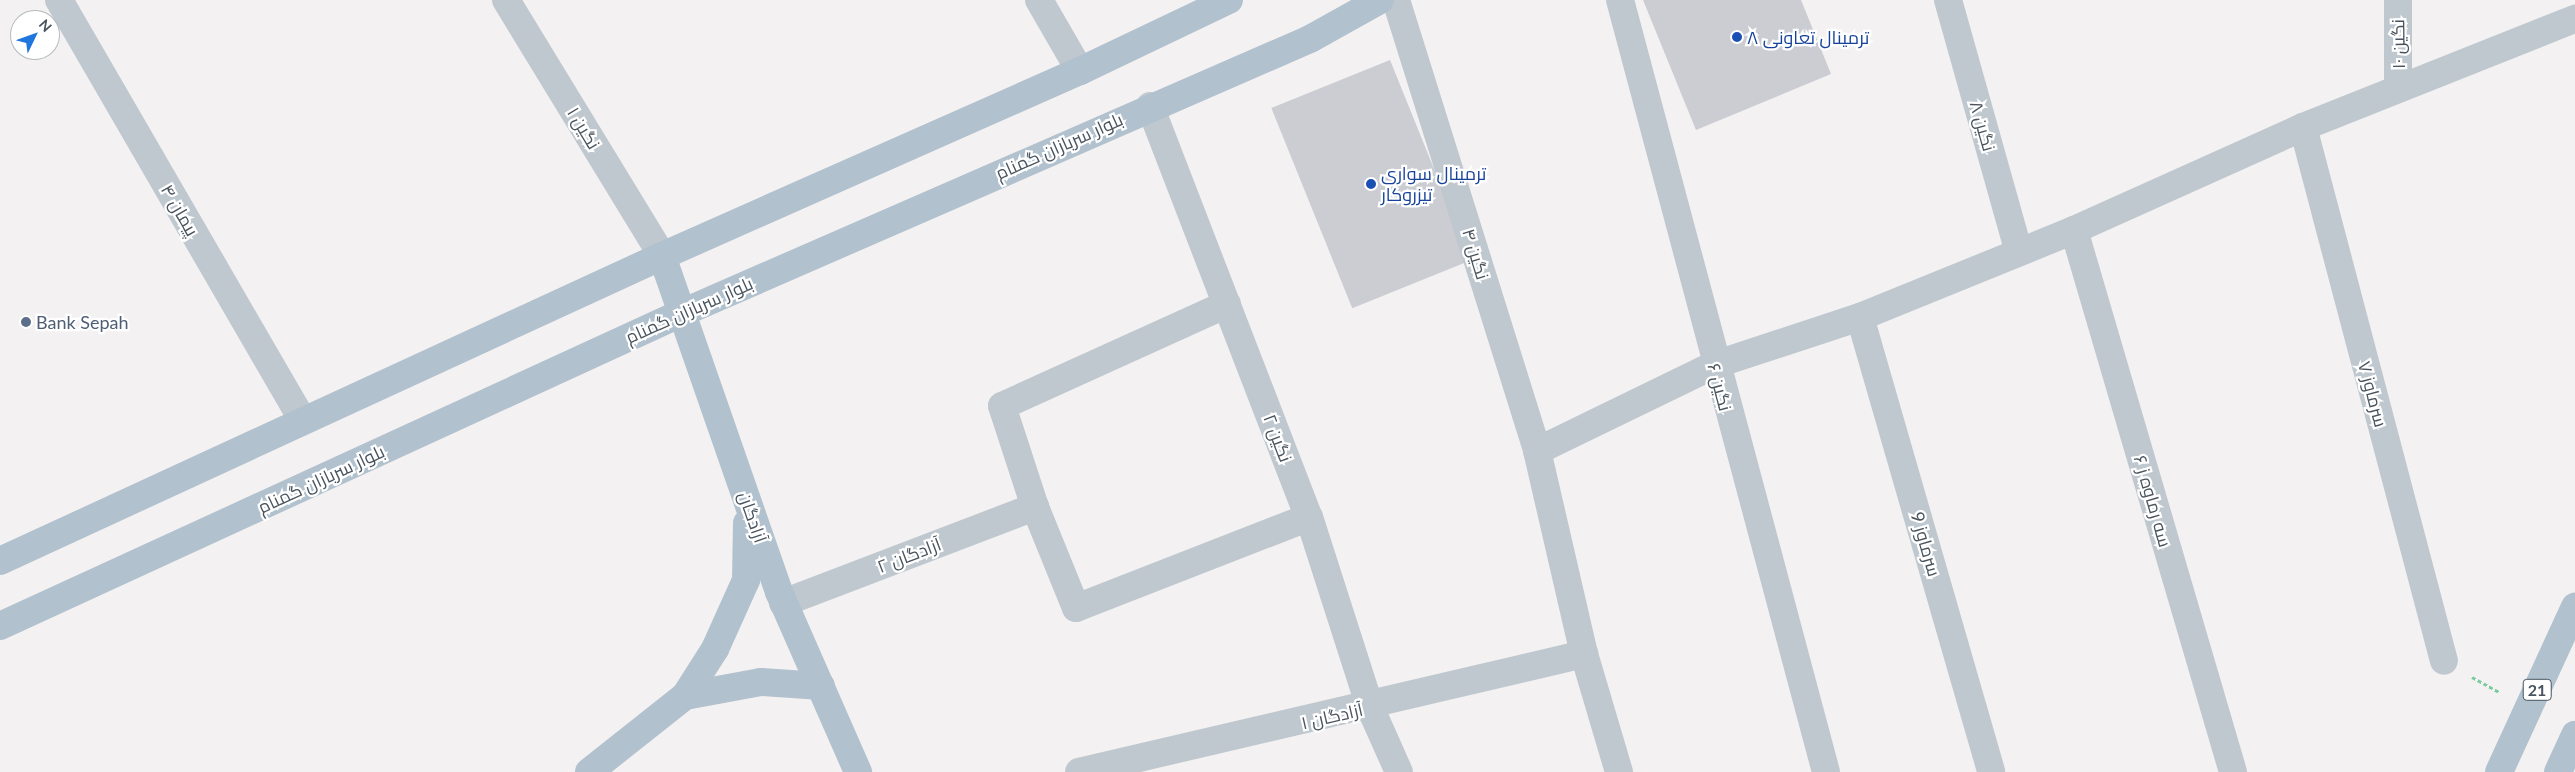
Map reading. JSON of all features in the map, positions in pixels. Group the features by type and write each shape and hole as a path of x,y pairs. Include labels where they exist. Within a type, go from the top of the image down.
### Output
{"main road":[{"path":"0,561 302,420 662,256 1080,71 1228,0"},
{"name":"بلوار سربازان گمنام","path":"0,626 684,312 1150,106 1310,39 1380,0"},
{"name":"آزادگان","path":"662,256 684,312 739,479 783,603 858,772"},
{"path":"589,772 685,696 715,650 746,580 749,533 739,479"},
{"name":"21","path":"2498,772 2575,607"},
{"path":"685,696 761,682 821,686"},
{"path":"2558,772 2575,735"}],"street":[{"name":"پیمان ۴","path":"59,0 302,420"},
{"path":"1039,0 1080,71"},
{"name":"نگین ۴","path":"1396,0 1537,451 1584,654 1619,772"},
{"name":"نگین ۶","path":"1620,0 1714,365 1826,772"},
{"name":"نگین ۸","path":"1948,0 2019,252"},
{"name":"نگین ۱۰","path":"2398,0 2398,88"},
{"name":"نگین ۱","path":"511,2 662,256"},
{"path":"1537,451 1714,365 1860,317 2074,230 2303,127 2575,19"},
{"name":"نگین ۲","path":"1150,106 1309,517 1370,708 1399,772"},
{"name":"سرماوز ۷","path":"2303,127 2444,661"},
{"name":"سه رماوه ز ۶","path":"2074,230 2233,772"},
{"path":"1227,304 1002,406 1034,507 1076,608 1309,517"},
{"name":"سرماوز 9","path":"1860,317 1991,772"},
{"name":"آزادگان ۲","path":"783,603 1034,507"},
{"name":"آزادگان ۱","path":"1079,772 1370,708 1584,654"}],"path":[{"path":"2444,661 2528,709"}],"building":[{"name":"ترمینال تعاونی ۸","path":"1643,0 1801,0 1831,74 1696,130"},
{"name":"ترمینال سواری تیزروکار","path":"1390,60 1471,260 1352,308 1271,108"}],"place":[{"name":"ترمینال تعاونی ۸","path":"1737,37"},
{"name":"ترمینال سواری تیزروکار","path":"1371,184"},
{"name":"Bank Sepah","path":"26,322"}]}
